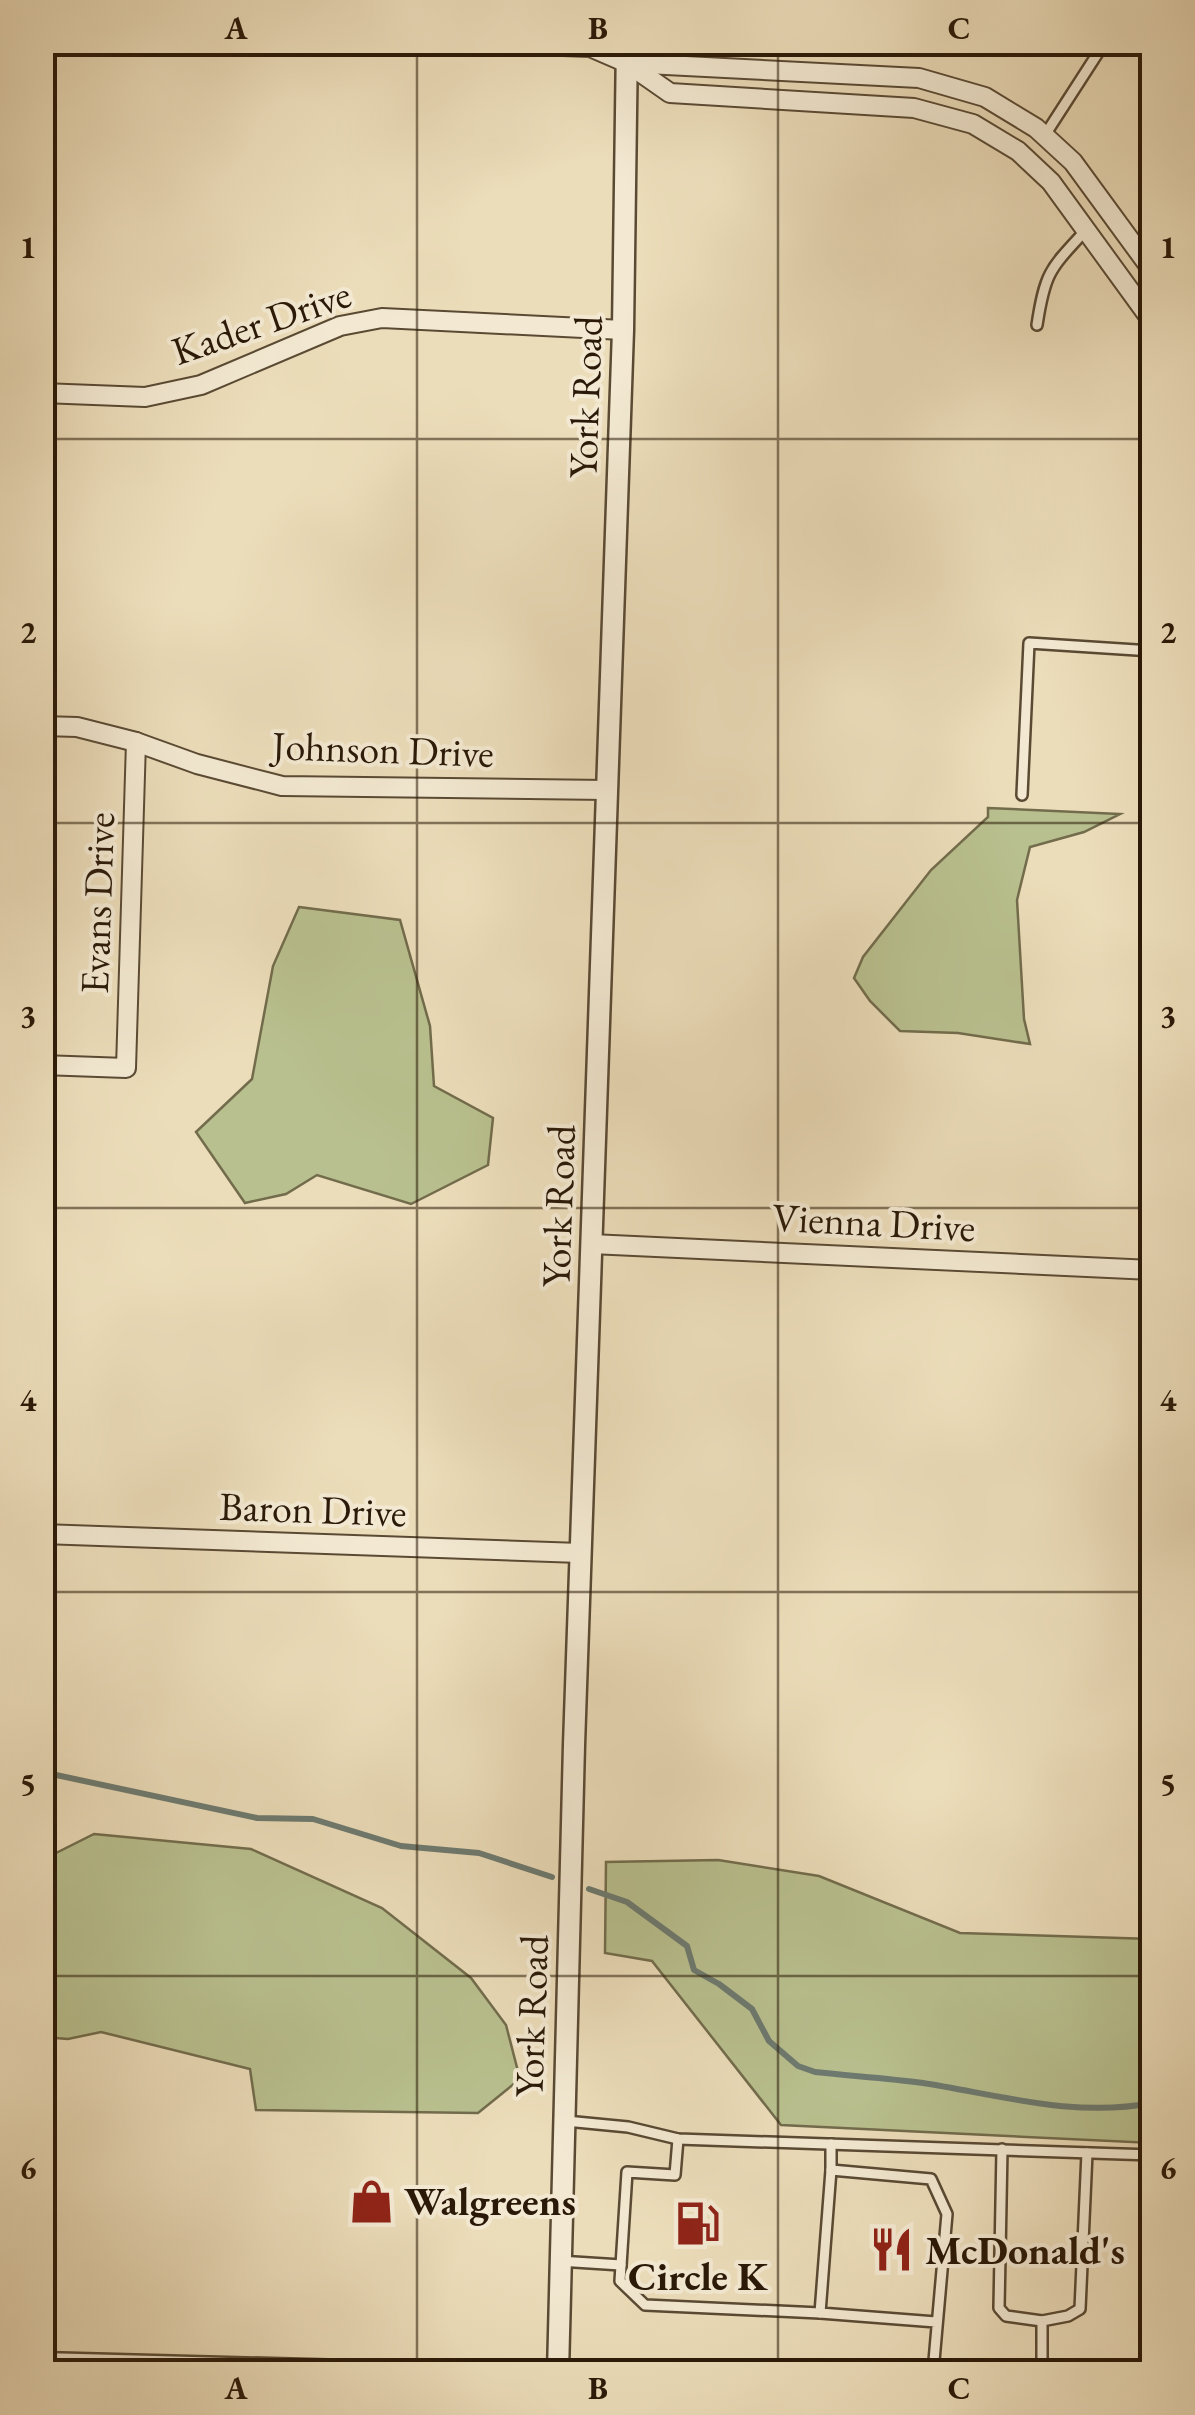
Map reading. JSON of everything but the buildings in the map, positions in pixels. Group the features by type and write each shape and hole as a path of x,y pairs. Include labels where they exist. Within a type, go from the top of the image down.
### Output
{"street":[{"path":"455,42 590,47 919,78 986,97 1045,136 1074,162 1152,270"},
{"path":"627,53 670,93 914,108 974,124 1025,157 1051,182 1152,321"},
{"name":"York Road","path":"558,2372 580,1554 623,330 627,53"},
{"name":"Kader Drive","path":"42,393 145,397 201,385 340,326 382,318 623,330"},
{"path":"1152,428 1152,452"},
{"name":"Johnson Drive","path":"42,726 77,728 136,742 197,764 282,786 607,790"},
{"name":"Evans Drive","path":"42,1065 126,1068 136,742"},
{"name":"Vienna Drive","path":"591,1244 1152,1270"},
{"name":"Baron Drive","path":"42,1534 580,1554"},
{"path":"42,2363 384,2372"}],"lane":[{"path":"1045,136 1104,42"},
{"path":"1037,326 1043,284 1086,230"},
{"path":"1022,795 1029,643 1152,650"},
{"path":"564,2121 628,2126 678,2139 1152,2155"},
{"path":"678,2139 675,2174 627,2172 620,2281 645,2306 936,2322"},
{"path":"820,2313 831,2144"},
{"path":"1002,2150 999,2308 1006,2316 1042,2321 1068,2316 1080,2309 1087,2153"},
{"path":"830,2170 931,2178 947,2214 933,2372"},
{"path":"560,2261 621,2265"},
{"path":"1042,2321 1042,2372"}],"green space":[{"path":"988,808 1120,814 1084,832 1030,847 1017,900 1024,1019 1030,1044 958,1033 900,1031 854,978 863,957 931,870 988,817"},
{"path":"299,907 400,920 430,1026 434,1086 493,1118 488,1165 411,1204 317,1175 286,1194 245,1203 196,1132 252,1079 273,966"},
{"path":"94,1834 251,1849 382,1908 471,1978 506,2025 520,2079 478,2113 256,2110 250,2069 101,2032 68,2039 43,2037 43,1855 50,1856"},
{"path":"718,1860 819,1876 960,1933 1152,1939 1152,2143 781,2125 652,1961 605,1953 606,1862"}],"waterway":[{"path":"42,1772 257,1818 313,1819 401,1846 479,1853 552,1877"},
{"path":"589,1889 627,1902 687,1946 694,1970 752,2009 769,2041 798,2066 815,2072 923,2083 1066,2106 1152,2103"}],"place":[{"name":"Walgreens","path":"371,2201"},
{"name":"Circle K","path":"698,2223"},
{"name":"McDonald's","path":"892,2250"}]}
